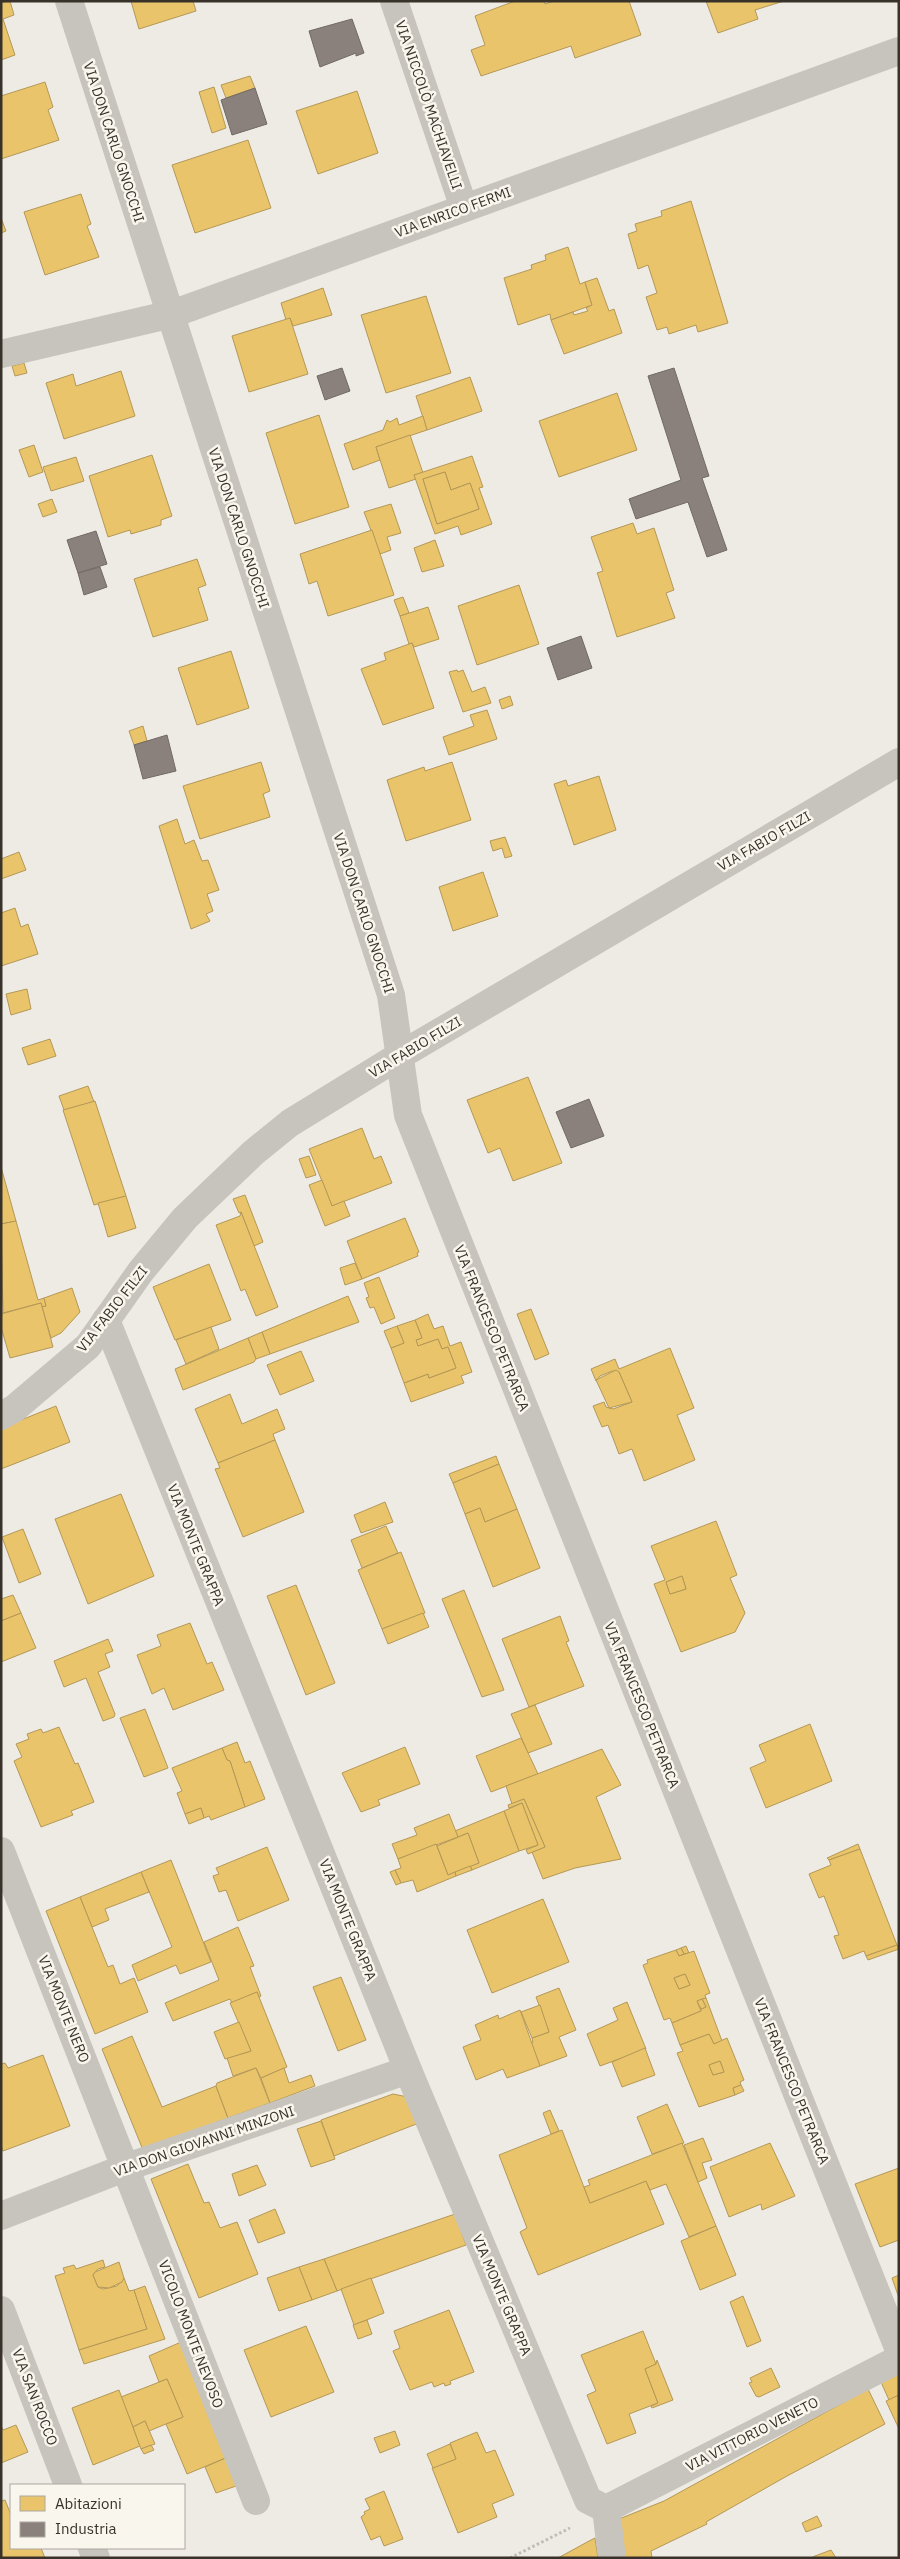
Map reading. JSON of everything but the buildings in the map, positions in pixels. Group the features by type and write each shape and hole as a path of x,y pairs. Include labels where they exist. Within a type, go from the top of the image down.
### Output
{"street":[{"name":"VIA DON CARLO GNOCCHI","path":"69,1 391,995 399,1056"},
{"name":"VIA NICCOLÒ MACHIAVELLI","path":"394,1 464,208"},
{"name":"VIA ENRICO FERMI","path":"1,354 169,314 899,51"},
{"name":"VIA FABIO FILZI","path":"1,1416 15,1408 88,1346 140,1271 186,1218 252,1153 290,1123 399,1056 899,762"},
{"name":"VIA FRANCESCO PETRARCA","path":"399,1056 408,1115 899,2350"},
{"name":"VIA MONTE GRAPPA","path":"106,1320 408,2070 588,2500 606,2509"},
{"name":"VIA MONTE NERO","path":"1,1851 127,2167"},
{"name":"VIA DON GIOVANNI MINZONI","path":"1,2216 127,2167 408,2070"},
{"name":"VICOLO MONTE NEVOSO","path":"127,2167 256,2501"},
{"name":"VIA SAN ROCCO","path":"1,2310 68,2484"},
{"name":"VIA VITTORIO VENETO","path":"606,2509 899,2359"},
{"path":"606,2509 612,2558"}],"path":[{"path":"510,2558 606,2509"}]}
